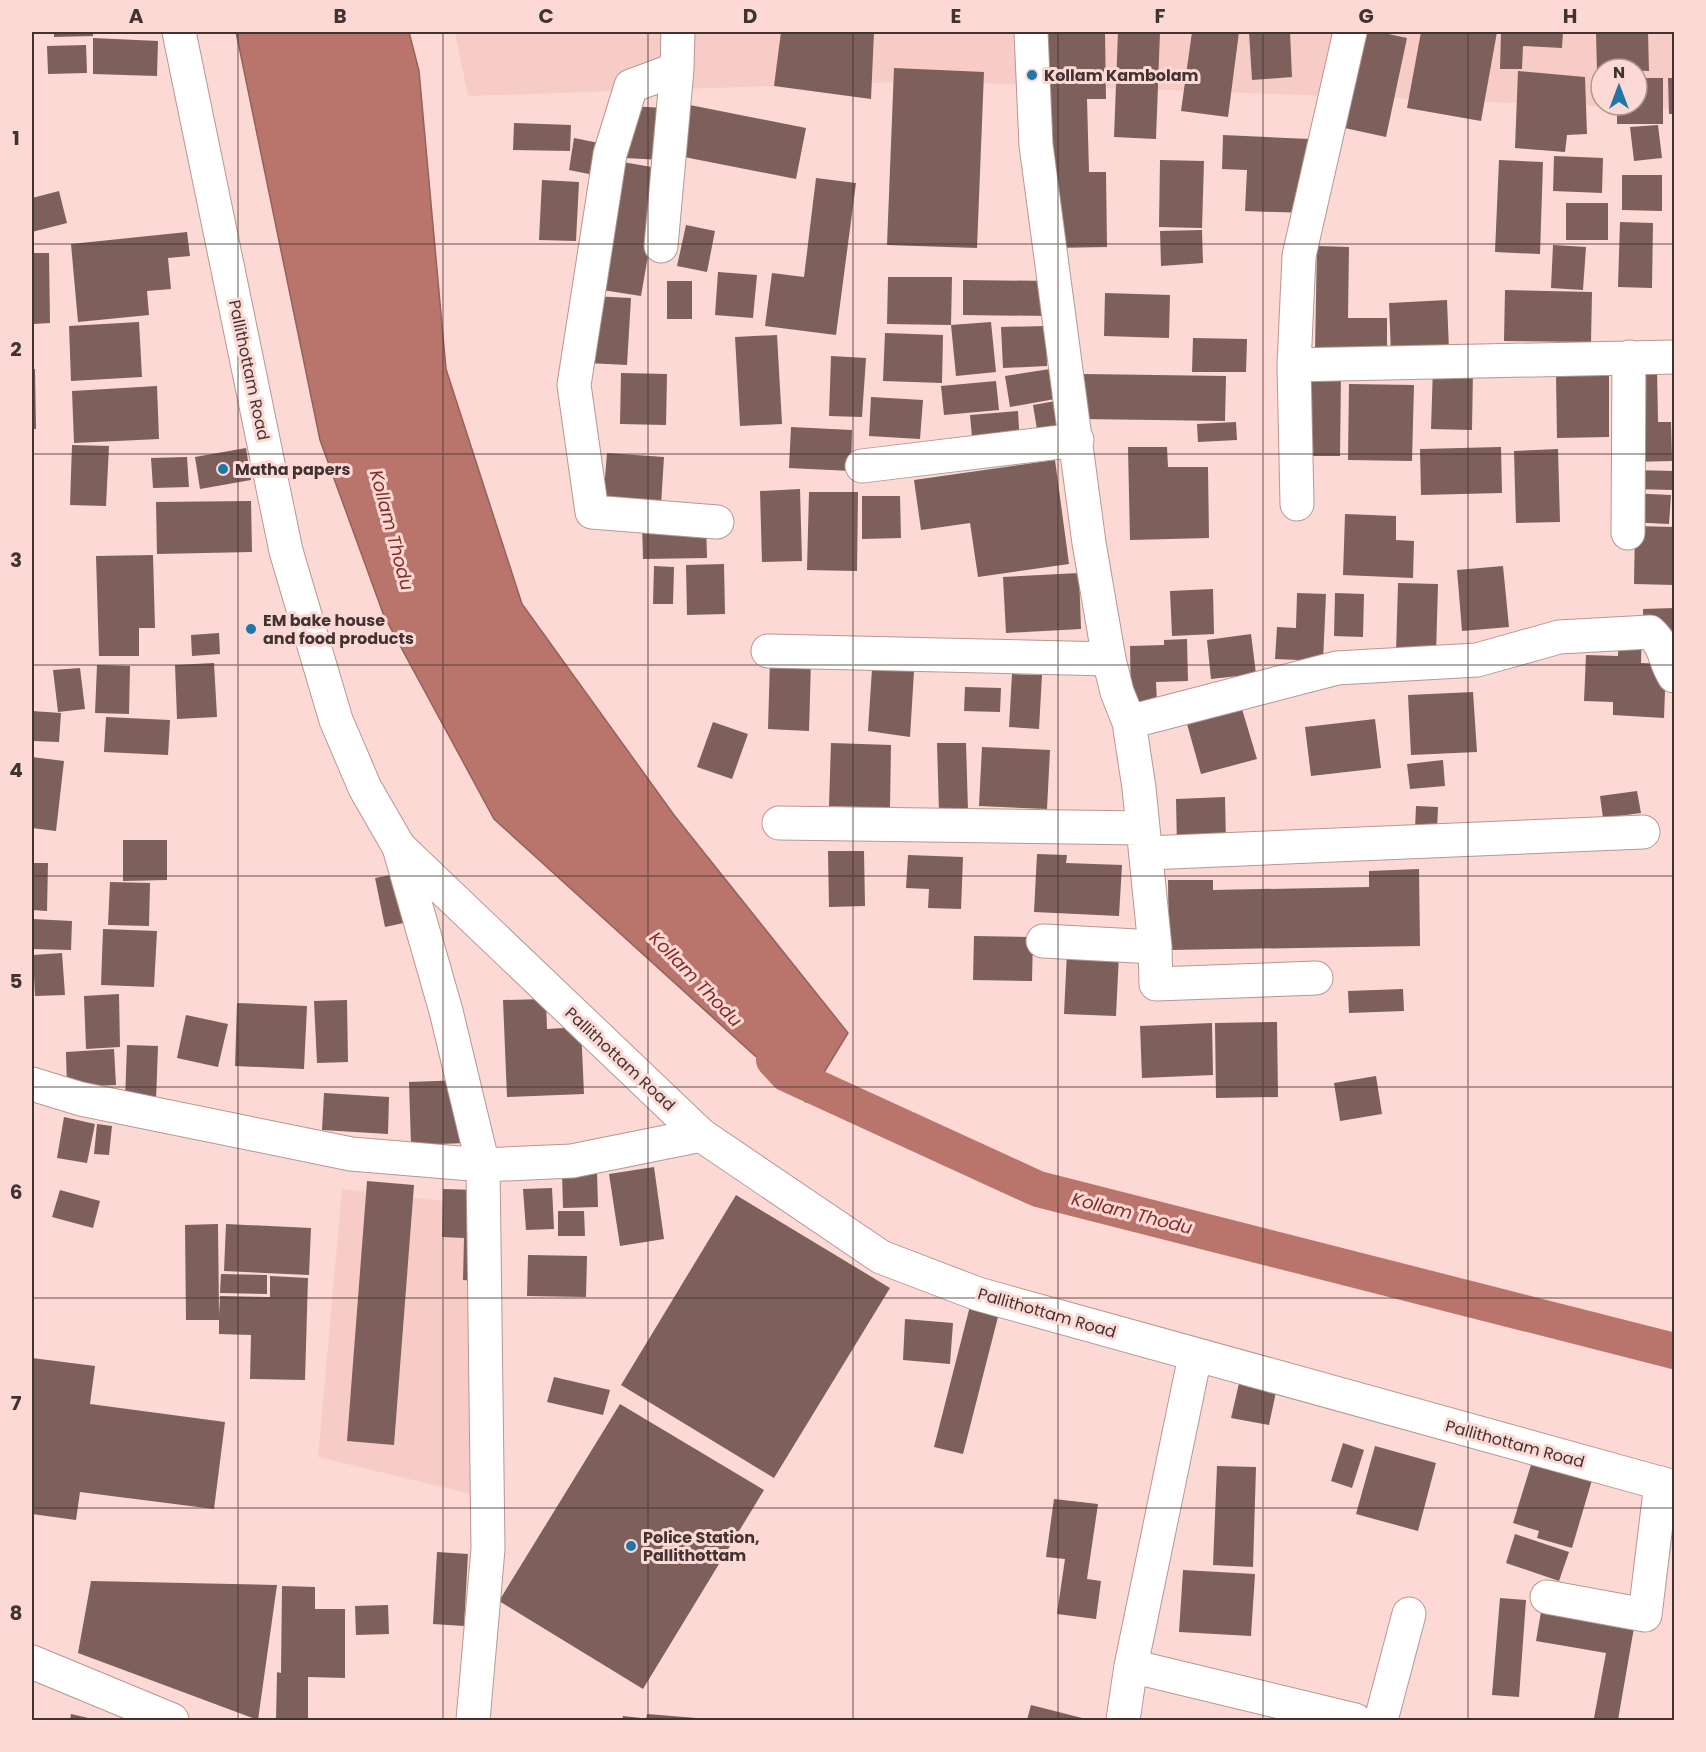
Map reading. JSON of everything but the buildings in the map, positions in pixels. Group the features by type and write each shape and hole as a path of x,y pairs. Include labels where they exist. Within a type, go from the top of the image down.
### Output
{"street":[{"name":"Pallithottam Road","path":"179,32 286,551 336,720 365,788 399,847 701,1135 881,1257 978,1294 1668,1485"},
{"path":"661,246 677,69 678,32"},
{"path":"1030,32 1036,145 1089,543 1109,659 1117,692 1129,722 1155,947 1156,984 1316,978"},
{"path":"1297,504 1294,364 1299,255 1350,32"},
{"path":"677,69 631,86 610,154 574,385 592,512 717,522"},
{"path":"1628,533 1629,357"},
{"path":"1294,364 1674,357"},
{"path":"862,466 1077,440"},
{"path":"1129,722 1338,668 1477,660 1559,637 1650,632 1662,643 1667,665 1674,676"},
{"path":"768,651 1109,659"},
{"path":"780,823 1144,841 1643,832"},
{"path":"399,847 446,1011 483,1165 488,1549 473,1720"},
{"path":"1043,941 1155,947"},
{"path":"32,1083 81,1099 351,1154 483,1165 572,1161 701,1135"},
{"path":"1123,1720 1131,1666 1196,1356"},
{"path":"1547,1598 1645,1615 1668,1485"},
{"path":"1381,1720 1409,1614"},
{"path":"32,1662 172,1720"},
{"path":"1131,1666 1355,1720"}],"shaded area":[{"name":"Kollam Kambolam","path":"455,32 1674,32 1674,109 1649,108 1649,57 1589,57 1589,106 927,81 468,96"},
{"path":"342,1189 475,1205 471,1494 318,1457"}],"water":[{"path":"236,32 409,32 419,71 446,369 522,604 674,815 848,1033 806,1102 494,819 384,616 320,440"}],"waterway":[{"name":"Kollam Thodu","path":"774,1060 787,1074 1038,1189 1674,1351"}],"place":[{"name":"Kollam Kambolam","path":"1032,75"},
{"name":"Matha papers","path":"223,469"},
{"name":"EM bake house and food products","path":"251,629"},
{"name":"Police Station, Pallithottam","path":"631,1546"}]}
